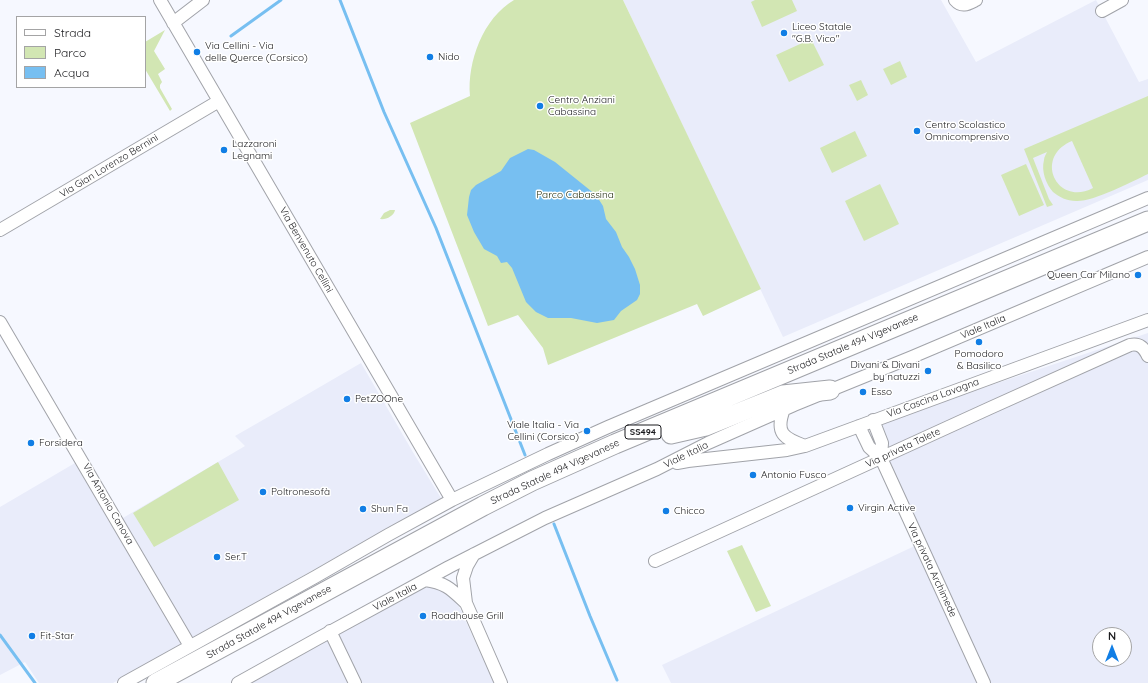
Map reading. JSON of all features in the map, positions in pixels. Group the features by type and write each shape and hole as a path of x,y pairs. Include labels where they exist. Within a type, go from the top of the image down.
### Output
{"main road":[{"name":"Strada Statale 494 Vigevanese","path":"156,683 437,530 539,478 615,444 1148,221"},
{"name":"Strada Statale 494 Vigevanese","path":"182,683 501,510 566,479 1148,234"},
{"path":"670,434 706,426 783,395 830,390"}],"street":[{"name":"Via Benvenuto Cellini","path":"160,0 452,500"},
{"path":"173,23 203,0"},
{"path":"958,2 964,5 976,0"},
{"path":"1102,10 1122,0"},
{"name":"Via Gian Lorenzo Bernini","path":"0,230 219,101"},
{"path":"124,683 452,500 535,460 608,427 1148,198"},
{"name":"Viale Italia","path":"238,683 330,631 545,518 657,469 708,443 784,409 912,357 1148,257"},
{"name":"Via Cascina Lavagna","path":"657,469 688,461 787,450 805,446 1148,320"},
{"name":"Via Antonio Canova","path":"0,322 190,646"},
{"name":"Via privata Talete","path":"655,561 1130,345 1141,345 1148,355"},
{"path":"784,409 780,420 780,429 785,436 792,441 805,446"},
{"path":"873,420 882,443 881,458"},
{"path":"859,426 869,447 881,458"},
{"path":"708,443 706,449 714,458"},
{"name":"Via privata Archimede","path":"881,458 984,683"},
{"path":"474,554 467,566 463,578 466,603 501,683"},
{"path":"425,580 437,582 448,587 466,603"},
{"path":"240,618 268,611 328,590"},
{"path":"330,631 355,683"}],"shaded area":[{"name":"Centro Scolastico Omnicomprensivo","path":"623,0 941,0 976,62 1096,0 1139,82 1148,79 1148,180 783,337"},
{"path":"1148,333 1148,683 671,683 662,665 923,542 871,425"},
{"path":"361,363 441,498 113,683 39,683 25,662 0,675 0,507 75,463 111,525 245,446 235,436"},
{"path":"431,586 441,589 457,602 494,683 244,683 420,589"}],"green space":[{"name":"Parco Cabassina","path":"514,0 623,0 761,289 703,316 697,304 548,365 543,348 518,315 488,326 410,123 470,96 471,69 479,42 494,18 503,8"},
{"path":"755,0 792,0 797,11 762,27 751,2"},
{"path":"165,30 154,51 165,69 158,74 162,82 160,88 172,109 170,111 146,71 146,41"},
{"path":"811,39 824,65 789,82 776,55"},
{"path":"900,61 907,77 891,85 883,69"},
{"path":"861,80 868,95 857,101 849,85"},
{"path":"1148,96 1148,174 1112,191 1092,198 1076,201 1058,196 1050,189 1043,169 1044,158 1047,152 1033,158 1049,199 1053,205 1047,207 1024,149","holes":["1072,141 1093,188 1080,192 1069,191 1060,186 1054,178 1052,168 1054,158 1060,148"]},
{"path":"855,131 867,156 832,173 820,148"},
{"path":"1026,164 1044,205 1019,216 1001,175"},
{"path":"880,184 899,224 864,241 845,201"},
{"path":"390,210 395,210 391,216 385,219 380,219 384,213"},
{"path":"218,462 239,500 154,547 133,513"},
{"path":"742,545 771,606 756,612 727,551"}],"water":[{"path":"528,149 534,150 555,162 596,195 603,206 606,219 616,232 622,247 629,257 640,285 640,294 637,300 621,311 614,320 597,323 571,318 548,318 536,312 526,302 512,268 507,262 501,263 497,256 484,249 474,232 467,215 471,190 476,185 501,171 510,158"}],"waterway":[{"path":"231,36 281,0"},
{"path":"340,0 384,112 436,228 525,455"},
{"path":"554,524 617,680"},
{"path":"0,635 35,683"}],"place":[{"name":"Liceo Statale \"G.B. Vico\"","path":"784,33"},
{"name":"Via Cellini - Via delle Querce (Corsico)","path":"197,52"},
{"name":"Nido","path":"430,57"},
{"name":"Centro Anziani Cabassina","path":"540,106"},
{"name":"Centro Scolastico Omnicomprensivo","path":"917,131"},
{"name":"Lazzaroni Legnami","path":"224,150"},
{"name":"Queen Car Milano","path":"1138,275"},
{"name":"Pomodoro & Basilico","path":"979,342"},
{"name":"Divani & Divani by natuzzi","path":"928,371"},
{"name":"Esso","path":"863,392"},
{"name":"PetZOOne","path":"347,399"},
{"name":"Viale Italia - Via Cellini (Corsico)","path":"587,431"},
{"name":"Forsidera","path":"31,443"},
{"name":"Antonio Fusco","path":"753,475"},
{"name":"Poltronesofà","path":"263,492"},
{"name":"Virgin Active","path":"850,508"},
{"name":"Shun Fa","path":"363,509"},
{"name":"Chicco","path":"666,511"},
{"name":"Ser.T","path":"217,557"},
{"name":"Roadhouse Grill","path":"423,616"},
{"name":"Fit-Star","path":"32,636"}]}
